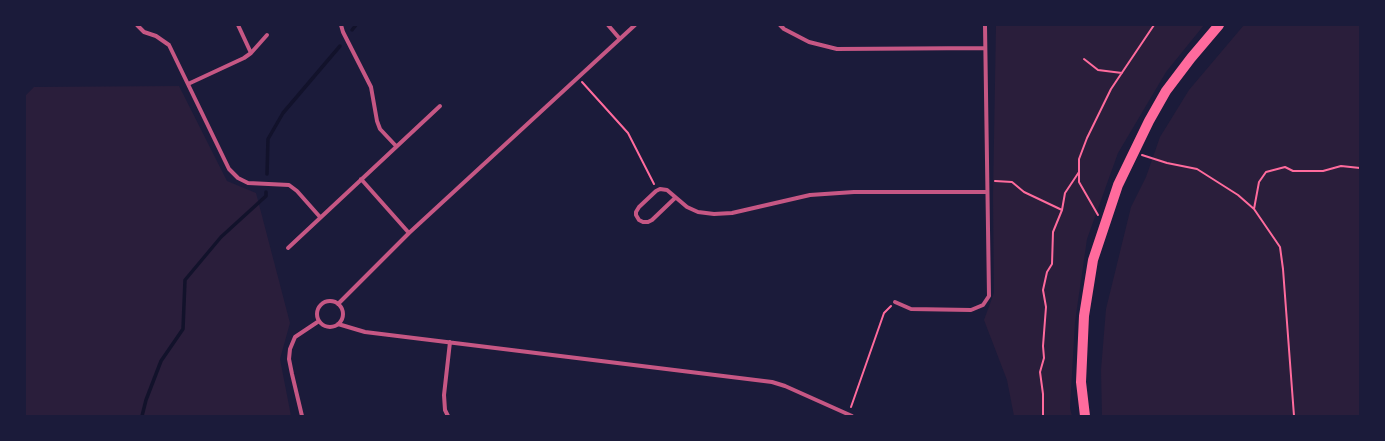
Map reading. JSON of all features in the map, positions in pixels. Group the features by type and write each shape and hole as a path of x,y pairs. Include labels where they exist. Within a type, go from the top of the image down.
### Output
{"main road":[{"path":"1085,416 1081,382 1084,316 1093,260 1118,185 1148,121 1166,91 1219,25"}],"street":[{"path":"137,25 144,32 156,36 169,45 229,169 238,178 248,183 289,186 297,191 320,217"},
{"path":"238,25 251,53"},
{"path":"341,25 342,32 371,86 377,121 380,129 396,146"},
{"path":"608,25 620,39"},
{"path":"338,304 410,233 636,25"},
{"path":"780,25 784,30 809,42 837,49 985,48"},
{"path":"895,302 911,309 971,310 982,305 989,296 985,25"},
{"path":"188,84 244,58 251,53 267,35"},
{"path":"288,248 440,106"},
{"path":"361,179 410,233"},
{"path":"675,198 652,220 643,222 639,220 636,212 639,207 656,191 664,188 687,207 698,212 714,214 732,213 810,195 854,192 987,192"},
{"path":"330,302 338,304 343,314 342,319 338,324 334,326 325,326 319,321 317,312 322,304 330,302"},
{"path":"302,416 289,359 290,349 294,337 319,321"},
{"path":"338,324 365,332 772,382 850,415"},
{"path":"448,416 445,410 444,395 450,342"}],"path":[{"path":"1104,227 1080,182 1079,159 1087,138 1111,89 1154,25"},
{"path":"1084,60 1098,70 1122,73"},
{"path":"579,78 628,133 656,191"},
{"path":"1134,153 1167,163 1197,169 1238,195 1254,209 1280,247 1284,269 1294,416"},
{"path":"1254,209 1259,182 1266,172 1285,168 1293,171 1323,171 1341,166 1360,168"},
{"path":"1043,416 1043,394 1040,372 1044,358 1043,346 1046,307 1043,290 1046,272 1052,264 1053,232 1062,210 1065,193 1079,172"},
{"path":"987,181 1012,182 1024,192 1062,210"},
{"path":"850,415 884,313 895,302"}],"shaded area":[{"path":"996,25 1204,25 1166,72 1118,153 1087,239 1075,322 1070,408 1072,416 1014,416 1007,380 984,320 994,293 993,196"},
{"path":"1244,25 1360,25 1360,416 1102,416 1101,370 1106,309 1131,207 1146,177 1160,137 1189,90"},
{"path":"179,86 227,181 256,193 290,323 280,359 291,416 25,416 25,96 34,87"}],"waterway":[{"path":"352,30 356,25"},
{"path":"267,174 268,139 283,113 340,46"},
{"path":"142,416 146,400 161,361 183,329 185,280 221,237 266,196 266,192"}]}
